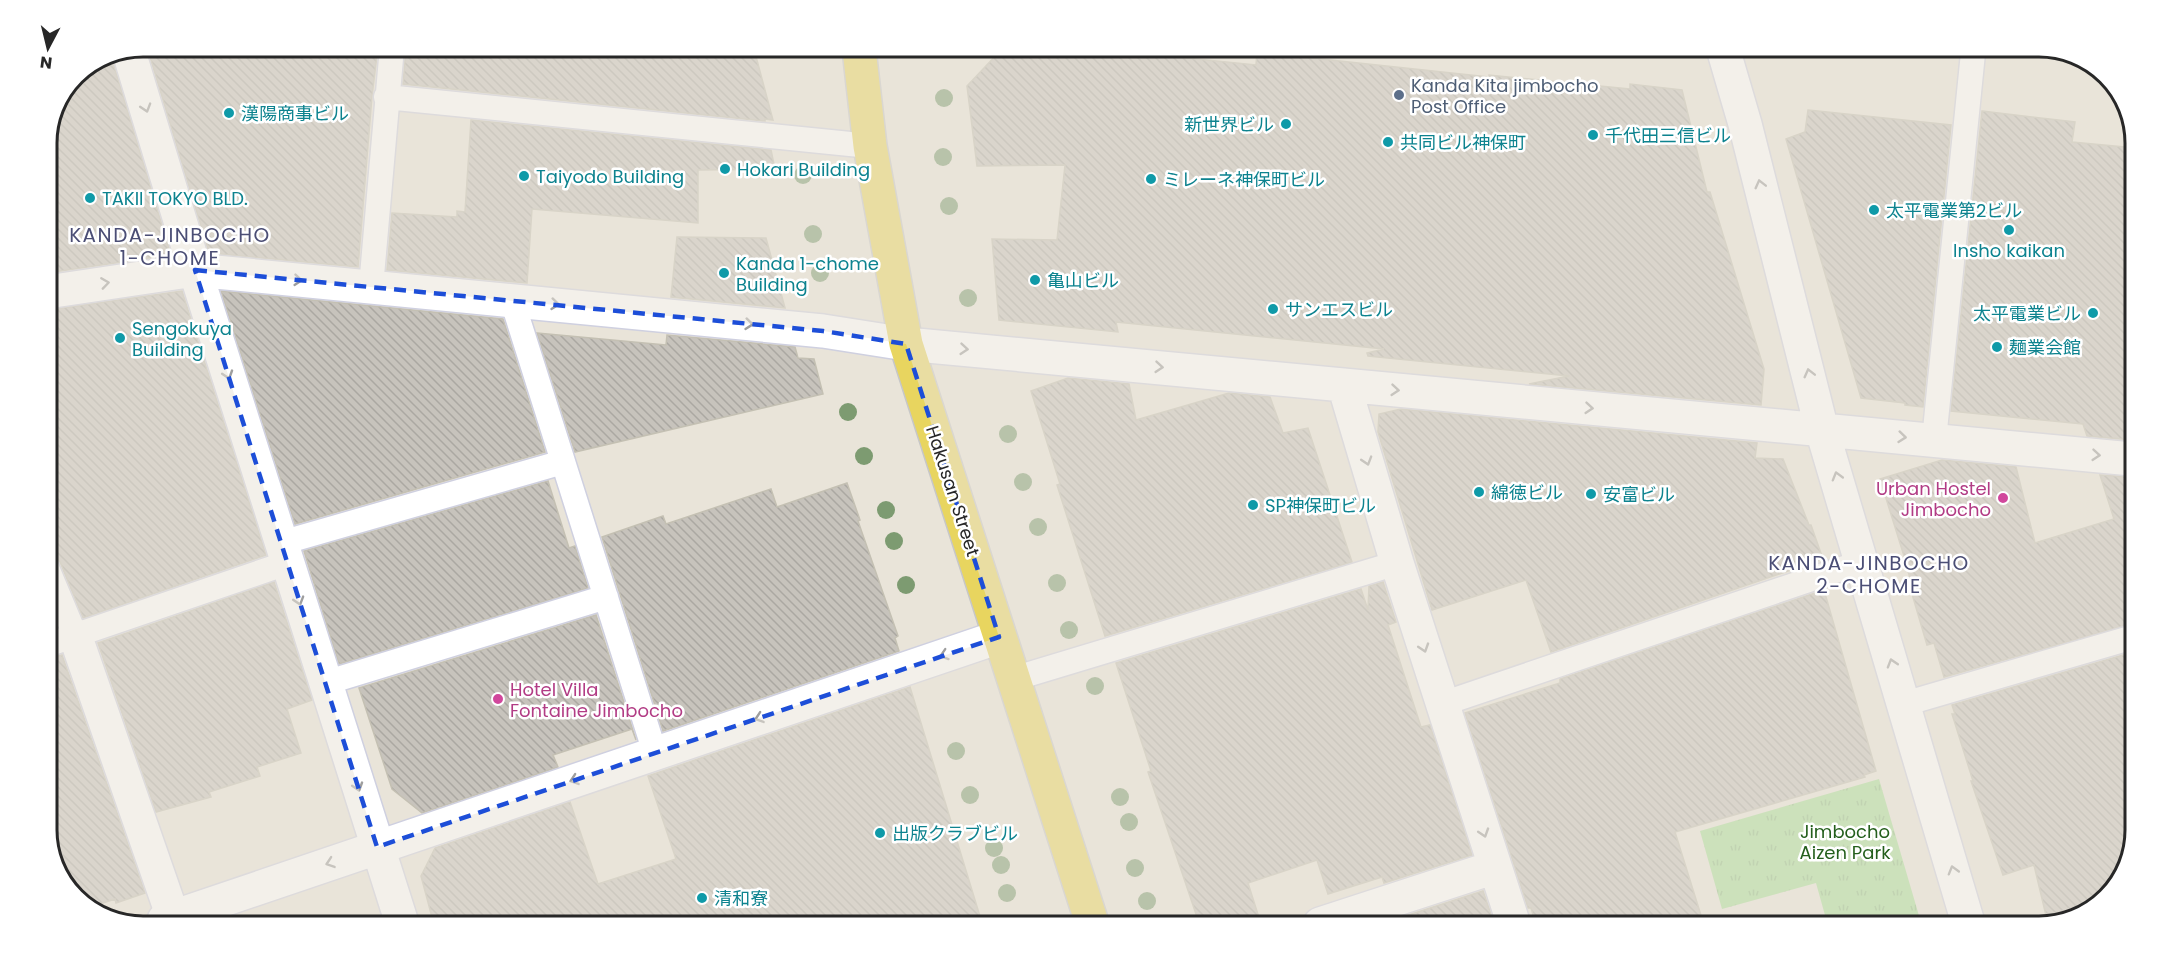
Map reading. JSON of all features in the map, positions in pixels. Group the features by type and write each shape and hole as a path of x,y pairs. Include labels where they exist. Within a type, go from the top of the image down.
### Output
{"main road":[{"name":"Hakusan Street","path":"860,57 870,146 906,344 1090,916"}],"street":[{"path":"1725,57 1822,430 1966,916"},
{"path":"131,58 195,270 400,916"},
{"path":"57,291 195,270 824,331 906,344 2125,458"},
{"path":"1344,385 1397,563 1511,916"},
{"path":"175,916 999,637"},
{"path":"61,640 168,916"},
{"path":"1365,916 1495,867"}],"lane":[{"path":"371,287 391,57"},
{"path":"1934,440 1973,57"},
{"path":"386,97 870,146"},
{"path":"512,300 656,753"},
{"path":"57,619 61,640 284,553 563,462"},
{"path":"1442,704 1862,562"},
{"path":"1013,679 1397,563"},
{"path":"325,683 606,597"},
{"path":"1904,704 2125,639"}],"highlighted area":[{"path":"195,270 823,331 906,344 999,637 377,847"}],"green space":[{"name":"Jimbocho Aizen Park","path":"1879,779 1919,916 1825,916 1816,883 1722,909 1700,831"}],"building":[{"path":"150,57 377,57 358,267 209,253"},
{"path":"405,57 756,57 773,120 765,119 765,121 403,84"},
{"path":"994,57 1177,57 1256,65 1257,57 1303,57 1489,77 1489,75 1630,89 1630,84 1682,90 1707,192 1710,192 1764,369 1761,405 1529,384 1569,376 1368,356 1367,353 1384,349 1116,322 1118,332 999,320 992,239 1057,240 1065,165 977,166 967,86"},
{"name":"TAKII TOKYO BLD.","path":"113,63 171,255 57,272 57,137 60,121 71,95 82,82 95,71"},
{"name":"太平電業第2ビル","path":"1808,110 1951,125 1923,407 1861,398 1786,139 1805,132"},
{"path":"1982,111 2075,122 2072,142 2125,147 2125,439 2087,436 2083,424 1951,411"},
{"path":"471,120 771,150 775,169 698,170 698,223 532,209 527,283 387,270 392,213 457,217 457,211 465,212"},
{"name":"Kanda 1-chome Building","path":"677,237 766,238 785,308 671,297"},
{"path":"182,291 266,555 83,618 57,559 57,309"},
{"path":"221,291 503,319 545,452 295,524"},
{"path":"537,333 666,345 667,335 795,347 798,358 814,359 823,394 575,452"},
{"path":"1068,378 1129,384 1136,420 1229,393 1270,397 1283,433 1308,428 1352,562 1105,636 1057,485 1060,484 1031,391"},
{"path":"1401,409 1757,443 1755,458 1783,459 1823,559 1551,652 1526,580 1432,610 1378,432 1379,414"},
{"path":"1942,460 2016,467 2035,543 2114,519 2100,475 2125,477 2125,626 1944,677 1934,643 1927,645 1904,556 1880,479"},
{"path":"548,481 569,548 575,546 588,588 339,664 304,551"},
{"path":"847,483 898,636 895,638 899,651 663,731 602,537 663,516 666,524 771,489 777,507"},
{"path":"274,582 312,700 287,709 301,753 257,767 260,776 209,792 211,797 156,812 98,643"},
{"path":"1383,582 1396,622 1388,625 1421,727 1430,725 1472,855 1384,883 1382,877 1328,894 1317,860 1248,883 1258,916 1197,916 1148,772 1151,771 1116,663 1361,589 1368,610 1369,586"},
{"path":"1824,590 1876,771 1864,775 1865,777 1675,832 1701,916 1533,916 1531,908 1528,908 1465,713 1560,683 1560,679"},
{"path":"596,615 636,740 632,729 553,755 558,767 422,813 392,789 359,688"},
{"path":"2125,654 2125,830 2123,847 2113,873 2100,891 2087,902 2067,911 2046,915 2034,865 2003,875 1971,781 1973,781 1952,714 1955,714 1952,705"},
{"path":"62,655 145,893 116,903 115,899 100,904 86,895 71,878 59,847 57,836 57,656"},
{"path":"910,687 980,916 432,916 421,876 435,848 570,802 598,884 676,859 648,776"},
{"path":"1483,891 1492,916 1405,916"}],"place":[{"name":"Kanda Kita jimbocho Post Office","path":"1399,95"},
{"name":"漢陽商事ビル","path":"229,113"},
{"name":"新世界ビル","path":"1286,124"},
{"name":"千代田三信ビル","path":"1593,135"},
{"name":"共同ビル神保町","path":"1388,142"},
{"name":"Hokari Building","path":"725,169"},
{"name":"Taiyodo Building","path":"524,176"},
{"name":"ミレーネ神保町ビル","path":"1151,179"},
{"name":"TAKII TOKYO BLD.","path":"90,198"},
{"name":"太平電業第2ビル","path":"1874,210"},
{"name":"Insho kaikan","path":"2009,230"},
{"name":"Kanda 1-chome Building","path":"724,273"},
{"name":"亀山ビル","path":"1035,280"},
{"name":"サンエスビル","path":"1273,309"},
{"name":"太平電業ビル","path":"2093,313"},
{"name":"Sengokuya Building","path":"120,338"},
{"name":"麺業会館","path":"1997,347"},
{"name":"綿徳ビル","path":"1479,492"},
{"name":"安富ビル","path":"1591,494"},
{"name":"Urban Hostel Jimbocho","path":"2003,498"},
{"name":"SP神保町ビル","path":"1253,505"},
{"name":"Hotel Villa Fontaine Jimbocho","path":"498,699"},
{"name":"出版クラブビル","path":"880,833"},
{"name":"清和寮","path":"702,898"}],"district":[{"name":"KANDA-JINBOCHO 1-CHOME","path":"170,246"},
{"name":"KANDA-JINBOCHO 2-CHOME","path":"1869,574"}]}
